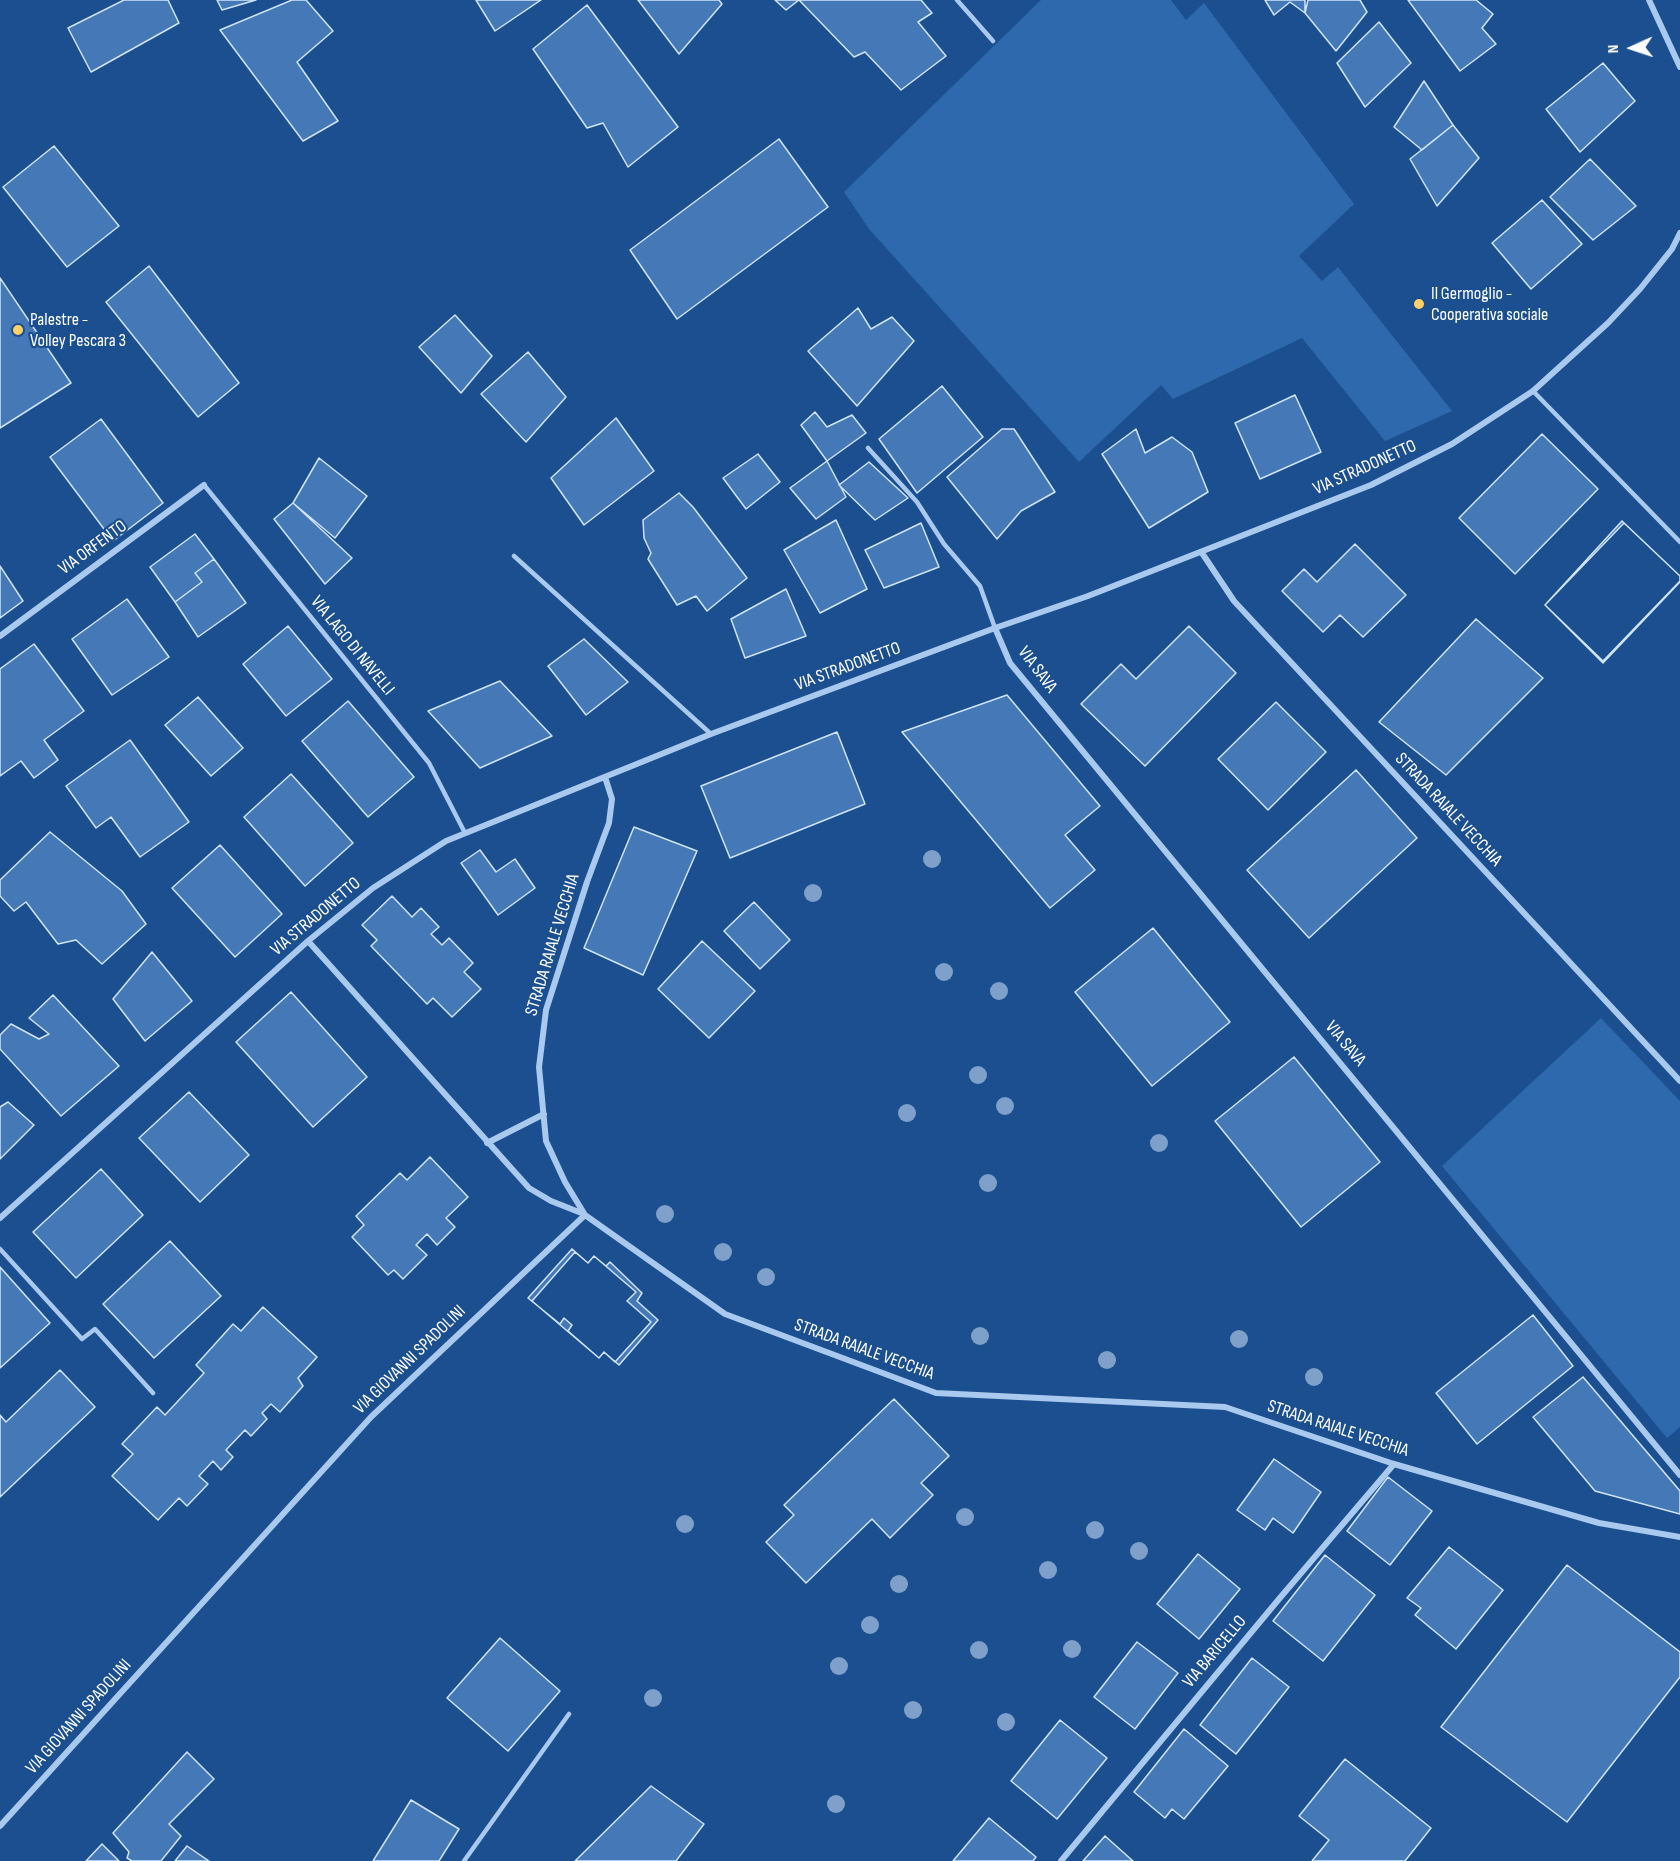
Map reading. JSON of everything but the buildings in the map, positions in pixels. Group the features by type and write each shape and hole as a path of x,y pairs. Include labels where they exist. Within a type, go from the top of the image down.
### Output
{"street":[{"path":"1651,0 1680,67"},
{"name":"VIA STRADONETTO","path":"0,1218 308,941 373,888 446,841 711,734 1202,553 1371,485 1452,444 1533,391 1608,323 1640,289 1672,249 1680,233"},
{"name":"VIA ORFENTO","path":"0,636 204,485"},
{"name":"STRADA RAIALE VECCHIA","path":"1202,553 1234,601 1680,1081"},
{"name":"VIA SAVA","path":"995,628 1010,663 1680,1475"},
{"name":"STRADA RAIALE VECCHIA","path":"605,777 612,799 609,823 587,882 546,1010 539,1067 546,1141 565,1182 585,1215 725,1314 936,1393 1225,1407 1394,1464 1599,1523 1680,1537"},
{"path":"308,941 529,1188 551,1201 585,1215"},
{"path":"487,1143 544,1114"},
{"name":"VIA GIOVANNI SPADOLINI","path":"0,1826 371,1417 585,1215"},
{"name":"VIA BARICELLO","path":"1061,1861 1394,1464"}],"lane":[{"path":"957,0 993,41"},
{"path":"1533,391 1680,542"},
{"path":"868,448 917,502 944,544 981,586 995,628"},
{"name":"VIA LAGO DI NAVELLI","path":"204,485 429,763 465,833"},
{"path":"514,556 711,734"},
{"path":"0,1248 82,1339 96,1329 153,1393"},
{"path":"464,1861 569,1714"}],"shaded area":[{"path":"1041,0 1171,0 1186,20 1204,3 1354,204 1299,256 1322,281 1338,267 1452,411 1385,441 1302,338 1173,399 1161,385 1079,462 869,229 844,192"},
{"path":"1601,1018 1680,1101 1680,1427 1667,1438 1442,1166"}],"place":[{"name":"Il Germoglio - Cooperativa sociale","path":"1419,304"},
{"name":"Palestre - Volley Pescara 3","path":"18,330"}]}
